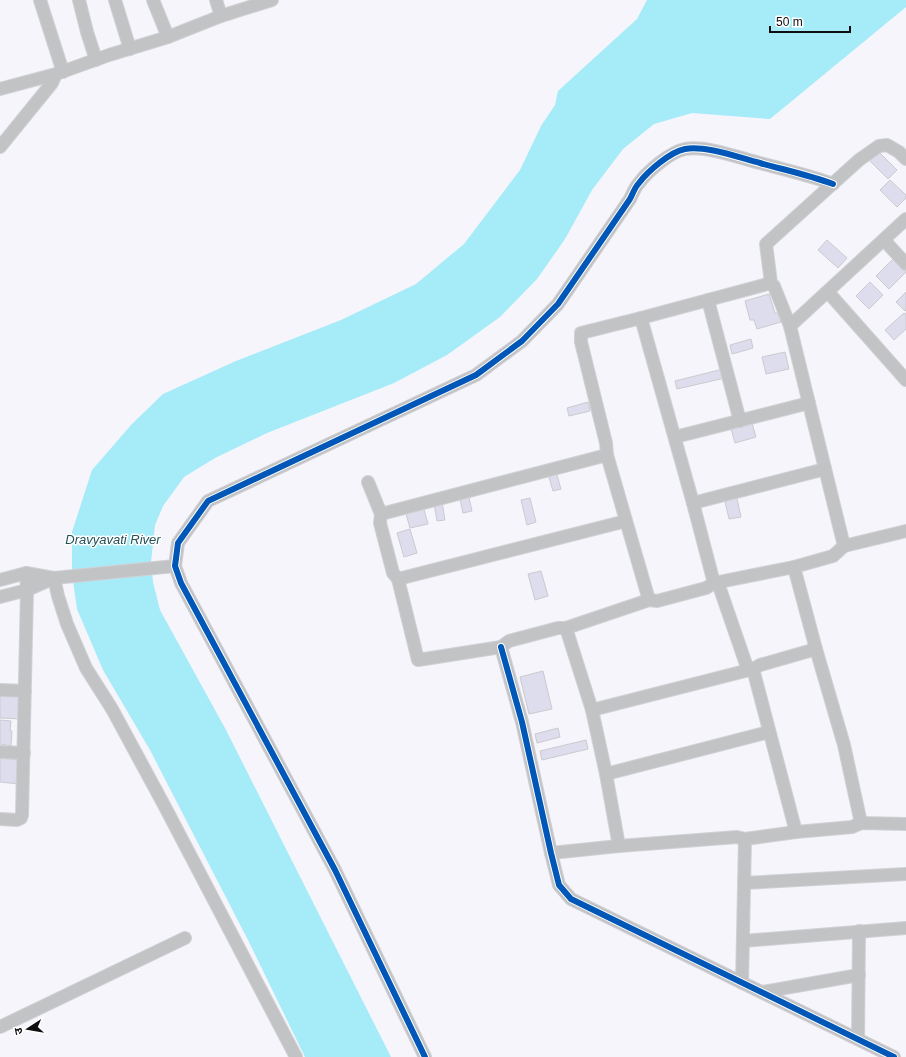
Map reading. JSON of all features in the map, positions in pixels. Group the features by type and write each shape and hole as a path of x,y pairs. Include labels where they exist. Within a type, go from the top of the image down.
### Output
{"street":[{"path":"0,147 59,73 40,0"},
{"path":"79,0 96,60"},
{"path":"115,0 130,49"},
{"path":"153,0 168,37"},
{"path":"216,0 221,16"},
{"path":"0,89 59,73 168,37 253,3 272,0"},
{"path":"844,546 790,326 774,286 770,283 766,244 859,160 879,146 887,145 899,152 906,159"},
{"path":"425,1057 335,870 181,583 175,566 178,543 208,501 476,375 522,341 558,304 630,199 639,183 656,166 667,158 686,149 717,152 808,175 833,184"},
{"path":"790,326 906,219"},
{"path":"884,240 906,264"},
{"path":"649,600 607,455 606,443 580,342 581,333 770,283"},
{"path":"828,292 906,380"},
{"path":"708,300 740,421"},
{"path":"641,318 716,583 751,670 796,832"},
{"path":"675,437 809,403"},
{"path":"381,514 607,455"},
{"path":"693,503 825,469"},
{"path":"368,482 381,514 380,523 393,573 398,579 418,660 501,647 509,641 558,628 566,628 649,600 657,601 706,588 716,583 794,567 833,556 844,546 906,531"},
{"path":"398,579 626,521"},
{"path":"0,580 26,573 54,578 175,566"},
{"path":"794,567 844,745 861,823"},
{"path":"0,818 17,820 21,818 22,814 27,590 26,573"},
{"path":"0,597 27,590 54,578"},
{"path":"54,578 67,624 86,668 112,709 164,805 296,1057"},
{"path":"566,628 592,710 606,774 619,846"},
{"path":"501,647 522,722 559,885 571,899 894,1057"},
{"path":"592,710 751,670 760,665 816,649"},
{"path":"0,690 25,690"},
{"path":"606,774 769,732"},
{"path":"0,752 24,753"},
{"path":"551,853 738,837 745,839 796,832 852,827 861,823 906,824"},
{"path":"742,983 745,839"},
{"path":"744,883 906,874"},
{"path":"743,941 906,928"},
{"path":"858,1040 859,931"},
{"path":"0,1027 185,938"},
{"path":"762,992 859,975"}],"water":[{"name":"Dravyavati River","path":"647,0 906,0 906,7 770,119 692,113 654,124 623,149 592,190 565,239 537,279 500,317 447,355 394,383 267,433 215,458 184,477 163,506 155,525 151,562 153,582 160,610 226,730 391,1057 305,1057 249,942 150,750 103,670 77,609 72,574 72,532 92,470 132,424 163,394 236,361 341,320 416,284 464,244 520,170 541,126 555,105 558,91 637,19"}],"building":[{"path":"878,151 897,170 888,179 869,160"},
{"path":"890,180 906,195 906,198 897,207 880,190"},
{"path":"827,240 847,258 838,268 818,250"},
{"path":"894,258 906,270 906,272 889,289 876,276"},
{"path":"870,282 883,295 869,309 856,296"},
{"path":"906,292 906,310 905,311 896,302"},
{"path":"769,294 775,313 778,313 781,322 757,329 754,320 750,320 745,301"},
{"path":"904,313 906,314 906,329 894,340 885,330"},
{"path":"751,339 753,348 732,354 730,345"},
{"path":"785,352 789,369 766,374 762,357"},
{"path":"723,369 725,378 677,389 675,381"},
{"path":"588,402 590,411 569,416 567,408"},
{"path":"751,420 756,437 735,443 730,425"},
{"path":"556,472 561,489 553,491 548,474"},
{"path":"468,493 472,511 463,513 459,495"},
{"path":"736,494 741,517 729,519 724,497"},
{"path":"530,498 536,522 527,525 521,500"},
{"path":"442,502 445,520 437,521 434,503"},
{"path":"423,506 428,524 410,528 405,510"},
{"path":"410,529 417,553 404,557 397,533"},
{"path":"541,571 548,596 535,600 528,574"},
{"path":"543,671 552,709 529,714 520,677"},
{"path":"0,692 24,694 22,719 0,718"},
{"path":"0,720 11,721 11,746 0,744"},
{"path":"558,728 560,737 537,743 535,734"},
{"path":"586,740 588,749 542,760 540,751"},
{"path":"0,758 20,760 19,784 0,782"}],"cycle path":[{"path":"425,1057 335,870 181,583 175,566 178,543 208,501 476,375 522,341 558,304 643,178 666,158 673,154 685,149 693,148 712,150 806,175 833,184"},
{"path":"501,647 522,722 559,885 571,899 894,1057"}]}
